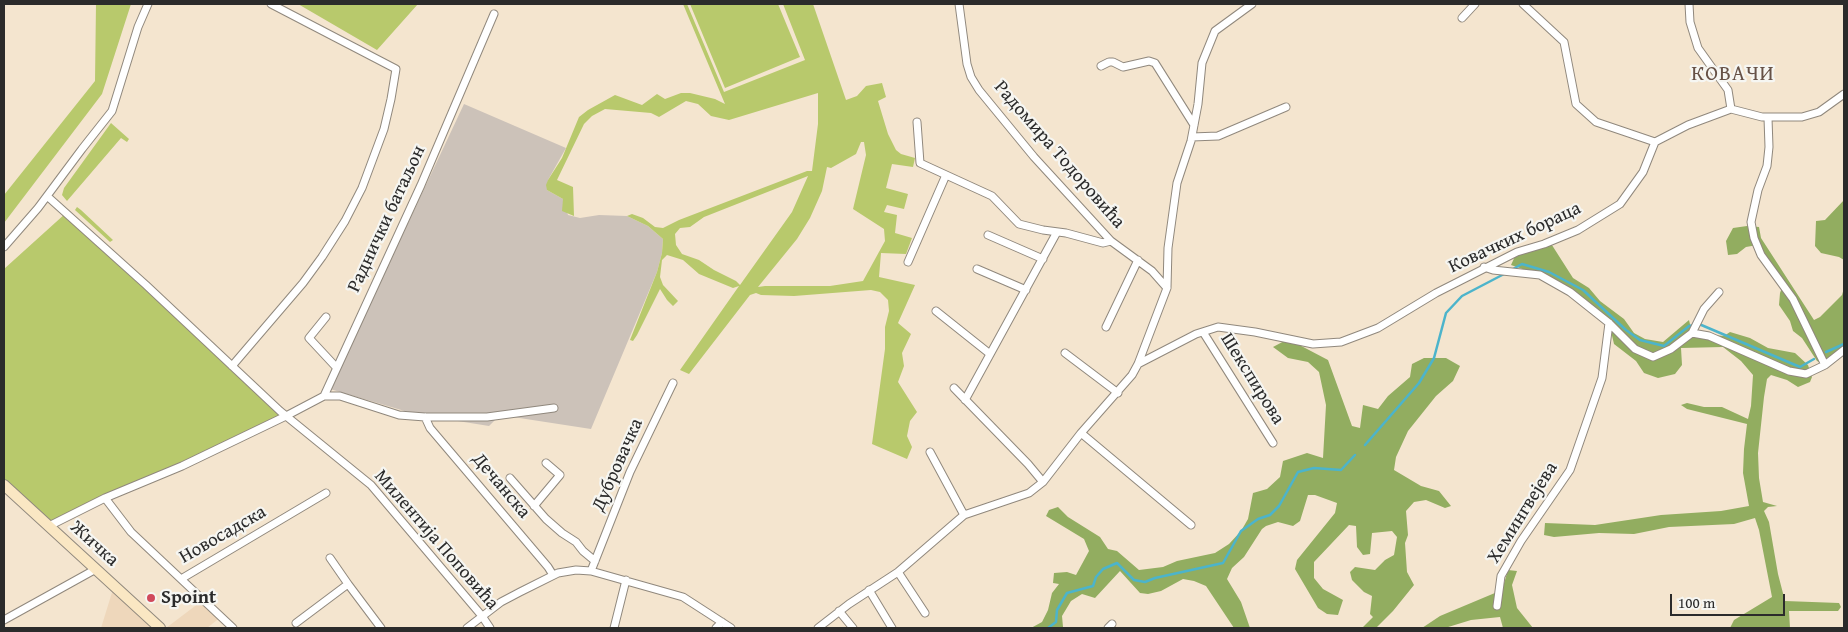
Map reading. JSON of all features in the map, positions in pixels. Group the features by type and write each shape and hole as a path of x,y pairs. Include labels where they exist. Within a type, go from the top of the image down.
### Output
{"main road":[{"name":"Жичка","path":"4,485 160,628"}],"street":[{"path":"4,247 47,196 112,111 138,26 148,4"},
{"name":"Раднички батаљон","path":"232,366 303,283 345,221 362,188 378,144 391,99 396,70 271,4"},
{"name":"Радомира Тодоровића","path":"959,4 967,64 971,78 979,90 1034,157 1111,241 1152,271 1167,288"},
{"name":"Ковачких бораца","path":"818,628 839,611 898,572 964,515 1018,497 1043,482 1081,433 1118,393 1138,364 1167,288 1168,248 1177,182 1192,137 1202,63 1215,31 1252,4"},
{"path":"1462,18 1475,4"},
{"path":"1524,4 1564,42 1576,104 1596,122 1655,142 1688,125 1731,109 1768,118 1788,119 1814,115 1844,94"},
{"path":"1689,4 1690,22 1698,48 1728,90 1731,109"},
{"name":"Раднички батаљон","path":"324,396 421,184 494,14"},
{"path":"1101,66 1109,62 1123,66 1149,61 1155,62 1194,125"},
{"path":"1192,137 1218,136 1286,108"},
{"path":"1768,118 1766,166 1750,222 1761,255 1793,299 1825,366"},
{"path":"917,122 920,163 992,196 1019,224 1103,243 1111,241"},
{"name":"Ковачких бораца","path":"1138,364 1179,342 1218,327 1255,332 1313,344 1342,342 1378,328 1436,293 1484,268 1517,252 1544,244 1578,230 1620,204 1643,172 1655,142"},
{"path":"908,262 946,175"},
{"path":"47,196 146,285 286,416"},
{"path":"966,400 1057,232"},
{"path":"988,235 1042,259"},
{"path":"1106,327 1138,260"},
{"path":"1484,268 1540,275 1570,292 1609,323 1635,349 1652,357 1671,349 1692,333 1704,309 1719,292"},
{"path":"977,269 1026,290"},
{"path":"936,311 990,354"},
{"path":"326,317 309,338 336,367"},
{"name":"Хемингвејева","path":"1497,606 1501,576 1570,470 1602,378 1609,323"},
{"name":"Шекспирова","path":"1203,332 1273,443"},
{"path":"1692,333 1709,336 1790,371 1806,374 1825,366 1844,350"},
{"path":"1065,353 1118,393"},
{"name":"Дубровачка","path":"590,571 630,472 673,383"},
{"path":"954,388 1043,482"},
{"path":"49,526 104,498 182,466 324,396 340,396 399,414 425,417 486,417 554,408"},
{"name":"Милентија Поповића","path":"286,416 371,485 482,616 490,628"},
{"name":"Дечанска","path":"425,417 430,428 552,575"},
{"path":"1081,433 1191,525"},
{"path":"930,452 964,515"},
{"path":"534,506 560,475 546,463"},
{"path":"510,478 562,534 576,542 595,561"},
{"name":"Новосадска","path":"104,498 131,532 181,579 326,493"},
{"path":"330,558 381,628"},
{"path":"4,620 96,569"},
{"path":"467,628 501,602 552,575 570,570 590,571 684,596 731,628"},
{"path":"898,572 925,613"},
{"path":"181,579 233,628"},
{"path":"614,628 626,580"},
{"path":"296,623 348,584"},
{"path":"870,590 892,628"},
{"path":"839,611 852,628"},
{"path":"716,628 722,622"}],"shaded area":[{"path":"464,104 566,148 548,180 547,190 563,199 568,215 580,218 599,215 627,216 648,226 663,239 662,253 657,272 591,429 500,415 489,426 425,417 330,389"},
{"path":"114,586 160,628 101,628"},
{"path":"203,600 221,617 207,628 166,628"}],"green space":[{"path":"96,4 131,4 102,94 4,223 4,195 95,81"},
{"path":"298,4 418,4 377,50"},
{"path":"683,4 687,4 724,92 805,60 783,4 813,4 846,100 857,96 866,86 882,83 886,97 878,101 888,134 896,150 901,154 915,158 913,167 892,164 886,188 908,194 904,209 887,205 884,212 897,215 895,233 912,238 906,254 881,253 879,277 915,285 898,323 911,334 902,353 904,366 898,382 917,412 910,421 907,436 912,447 907,459 872,444 885,349 885,327 889,311 888,300 880,292 871,290 794,296 761,295 756,293 750,295 689,374 680,370 739,286 733,288 699,274 683,260 667,255 662,260 660,277 663,285 678,301 673,306 660,289 637,335 633,341 630,340 657,272 662,253 663,239 648,226 627,216 632,214 643,218 655,227 663,228 679,220 807,171 812,171 818,124 818,93 729,120 711,116 698,104 686,101 659,117 651,113 605,109 592,116 584,124 557,180 573,187 574,216 562,211 563,199 547,190 548,180 562,158 579,117 615,95 642,105 657,94 665,99 681,93 690,93 715,99 725,104","holes":["861,142 864,142 866,155 853,209 884,229 885,241 863,281 830,286 758,287 797,239 810,218 822,191 827,167 831,168 856,154","808,176 792,212 740,285 699,260 682,254 676,245 675,234 680,228 690,227 704,217"]},
{"path":"690,4 778,4 800,57 725,88"},
{"path":"111,123 129,139 127,142 121,138 67,201 62,195 64,188"},
{"path":"1844,200 1844,260 1821,253 1815,246 1816,221 1825,220"},
{"path":"77,207 113,240 110,242 75,210"},
{"path":"66,213 286,416 49,526 4,485 4,269"},
{"path":"1759,227 1761,238 1814,320 1820,317 1842,295 1844,288 1844,350 1825,365 1817,361 1802,338 1793,331 1790,321 1779,305 1783,285 1757,245 1746,247 1737,254 1728,255 1726,241 1733,228"},
{"path":"1550,242 1573,278 1589,288 1600,301 1624,319 1634,333 1645,339 1663,342 1689,320 1692,333 1724,336 1730,332 1750,338 1768,348 1795,353 1808,365 1812,377 1810,382 1798,387 1787,380 1771,375 1767,379 1758,453 1759,478 1763,502 1777,506 1768,507 1764,511 1769,522 1778,574 1785,601 1839,603 1841,607 1838,611 1789,611 1790,628 1730,628 1734,620 1772,597 1755,518 1734,524 1669,527 1634,534 1599,533 1554,537 1544,535 1545,523 1595,525 1661,515 1721,511 1749,506 1743,473 1747,424 1687,409 1681,405 1687,403 1704,407 1722,407 1748,419 1751,406 1753,375 1741,361 1723,347 1681,348 1682,365 1675,374 1658,378 1644,373 1636,361 1614,344 1609,323 1540,275 1511,265 1517,252"},
{"path":"1288,339 1328,360 1352,426 1360,428 1363,405 1378,409 1388,396 1410,377 1412,364 1424,358 1446,358 1460,366 1453,381 1436,396 1408,431 1396,457 1394,470 1421,486 1439,491 1451,506 1445,508 1426,500 1414,502 1406,511 1408,535 1405,543 1407,572 1414,585 1393,611 1376,628 1362,628 1373,617 1370,614 1372,596 1364,592 1352,580 1350,572 1355,567 1375,570 1385,560 1394,555 1397,537 1392,531 1372,533 1370,554 1363,555 1357,547 1356,526 1349,525 1314,562 1314,578 1323,589 1343,600 1338,615 1327,614 1318,608 1295,569 1297,560 1335,513 1337,503 1315,495 1308,495 1300,521 1293,526 1278,522 1262,529 1244,557 1232,568 1227,579 1241,602 1250,628 1234,628 1206,586 1183,579 1161,591 1148,594 1140,593 1120,571 1095,598 1082,594 1071,601 1062,616 1063,627 1031,628 1042,622 1048,610 1052,593 1059,584 1053,583 1054,573 1067,572 1076,575 1089,551 1084,539 1046,516 1049,510 1058,507 1068,517 1100,537 1108,549 1117,551 1139,570 1163,567 1177,561 1215,553 1229,544 1241,531 1248,519 1253,493 1267,489 1280,477 1283,461 1307,453 1323,458 1326,405 1319,372 1308,362 1288,358 1273,347"},
{"path":"1508,570 1517,571 1512,585 1517,608 1533,628 1503,628 1500,617 1471,620 1445,628 1422,628 1440,616 1502,590"}],"waterway":[{"path":"1513,269 1522,264 1549,272 1583,290 1626,330 1640,340 1664,346 1689,326 1694,325"},
{"path":"1365,445 1419,383 1434,358 1446,313 1462,296 1506,273"},
{"path":"1699,324 1800,367 1814,359"},
{"path":"1826,352 1844,344"},
{"path":"1048,628 1056,622 1057,610 1067,593 1093,586 1096,577 1103,569 1117,563 1134,580 1145,582 1155,578 1223,563 1241,531 1258,519 1270,515 1279,506 1298,472 1314,468 1341,470 1355,455"}],"place":[{"name":"Spoint","path":"151,598"}],"district":[{"name":"КОВАЧИ","path":"1733,75"}]}
